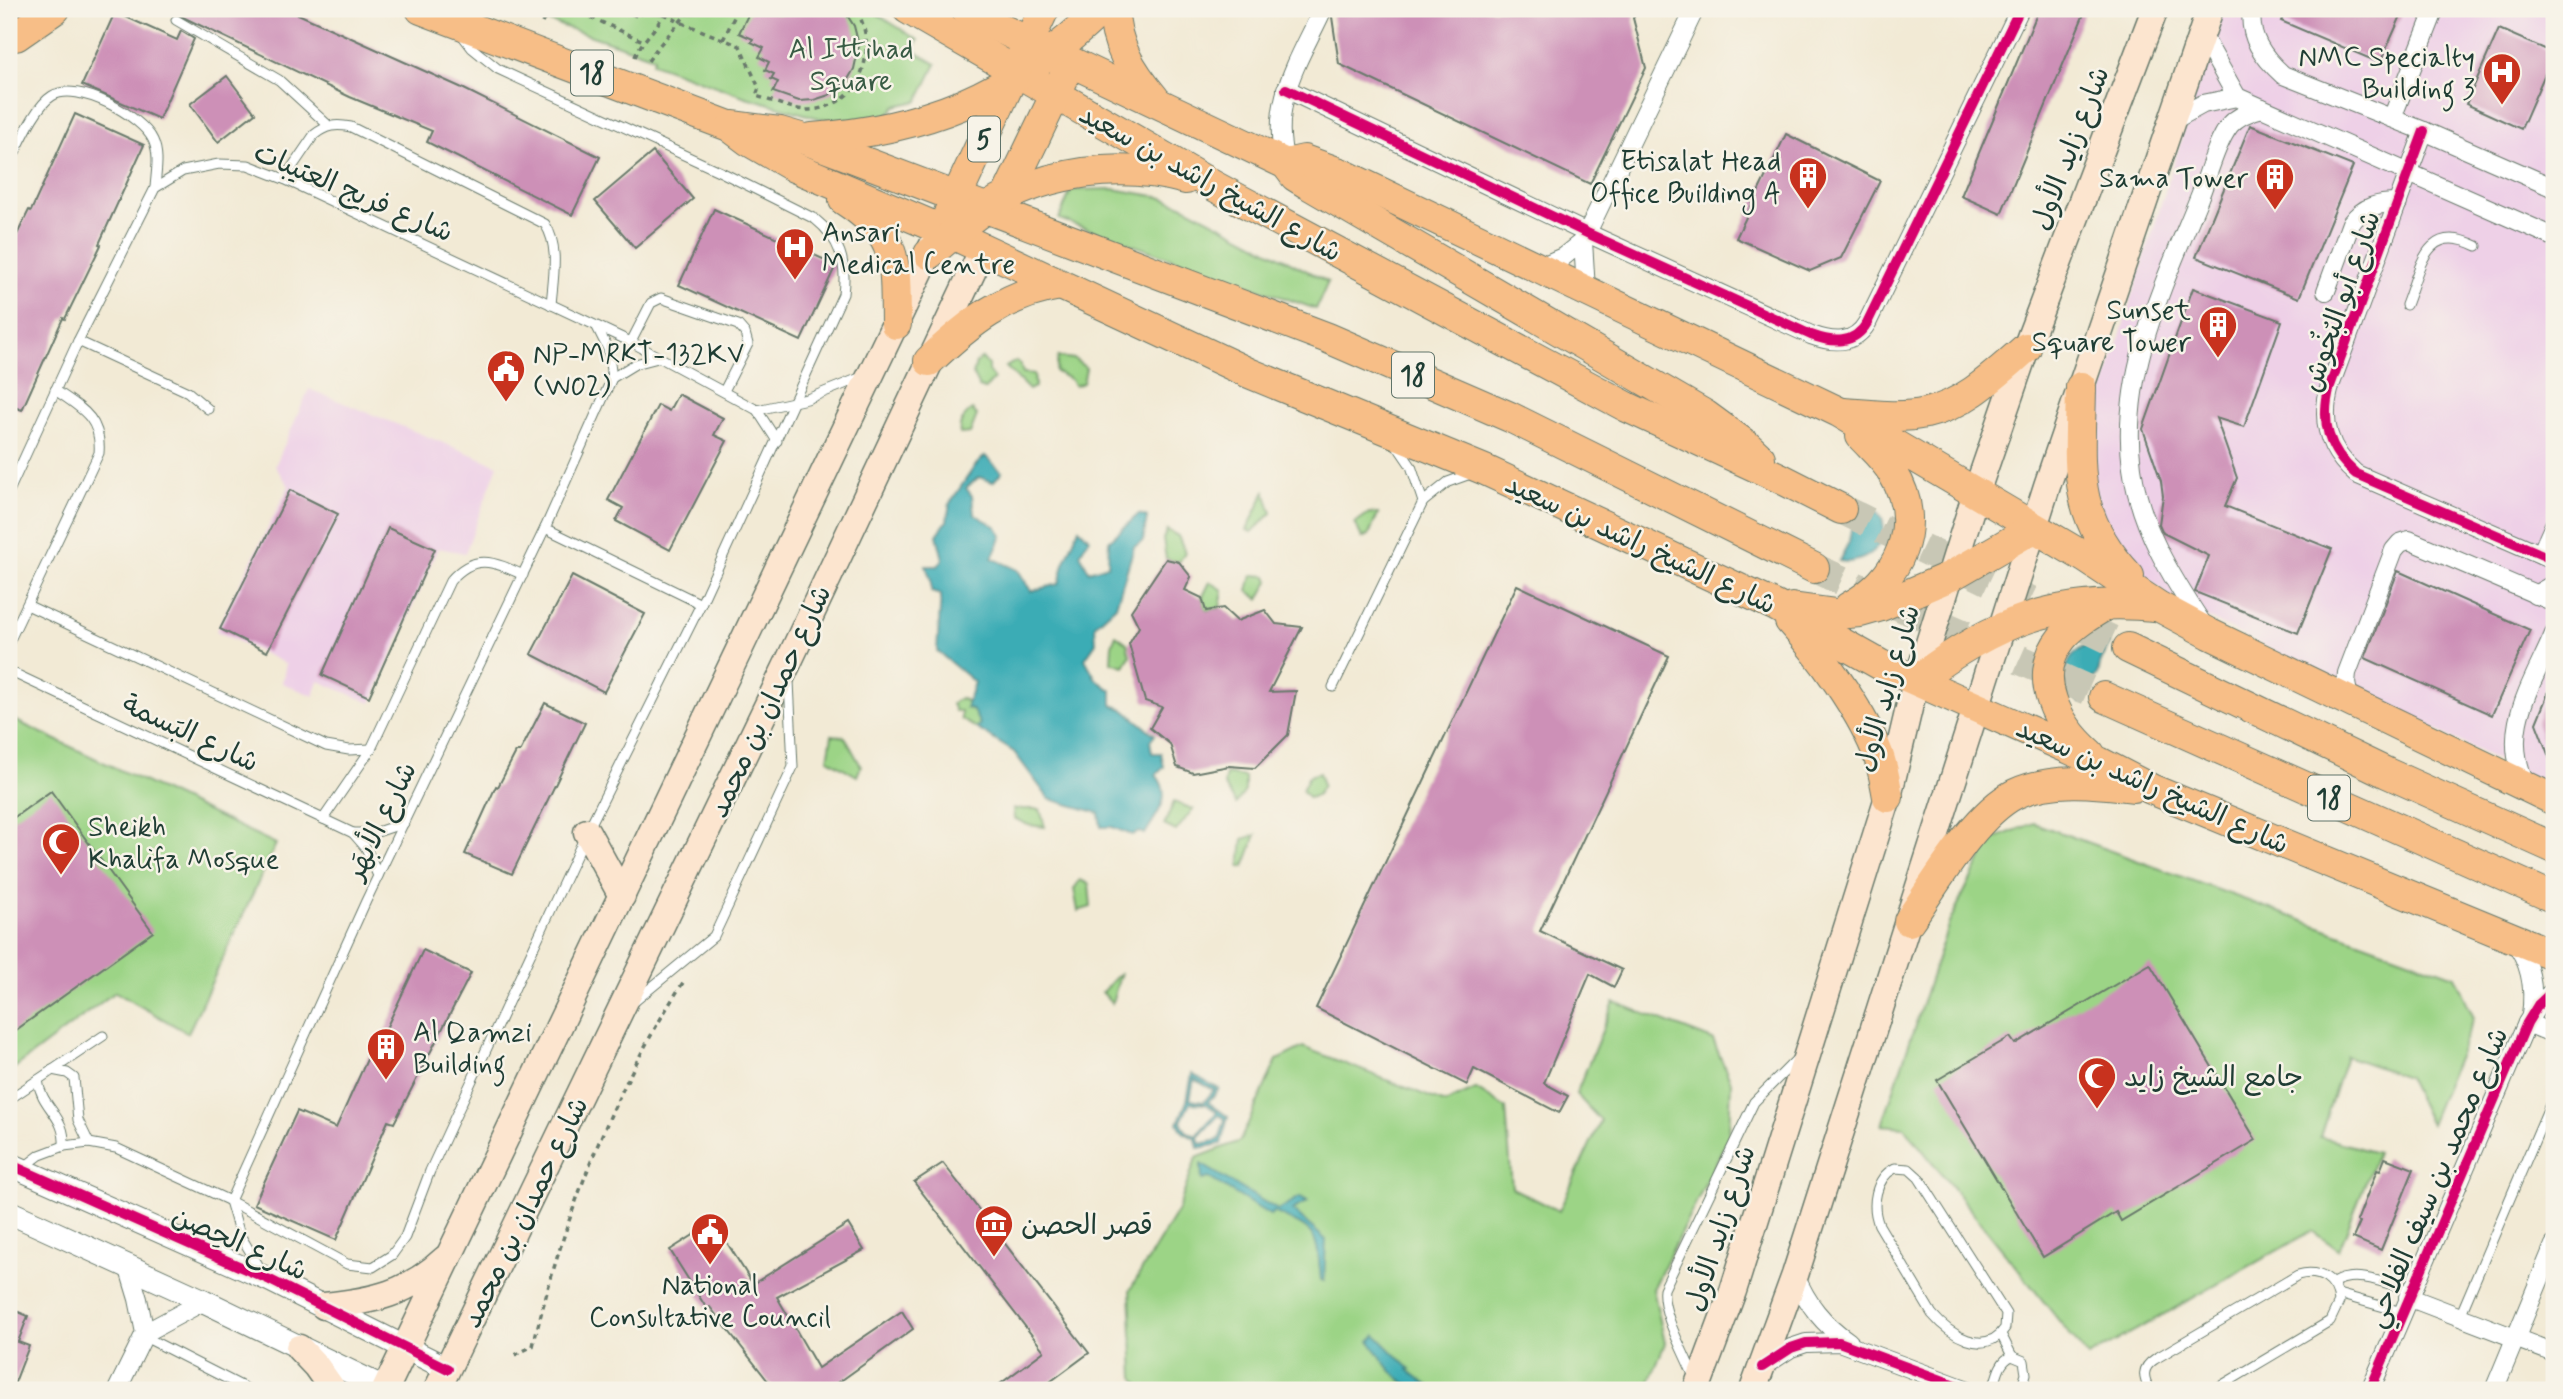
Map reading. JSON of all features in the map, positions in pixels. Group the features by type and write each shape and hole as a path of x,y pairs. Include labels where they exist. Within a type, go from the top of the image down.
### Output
{"main road":[{"path":"12,43 55,9"},
{"name":"شارع الشيخ راشد بن سعيد","path":"421,9 729,126 780,132 804,139 957,196 997,206 1364,354 1510,417 1814,568"},
{"name":"شارع الشيخ راشد بن سعيد","path":"908,9 1016,76 1056,95 1213,186 1626,407 1841,509"},
{"name":"شارع الشيخ راشد بن سعيد","path":"966,9 1286,164 1295,176 1308,184 1705,415 1746,445 1780,478"},
{"name":"شارع حمدان بن محمد","path":"443,1380 788,663 929,361 963,297 997,206 1056,95 1044,9"},
{"name":"شارع زايد الأول","path":"1697,1389 1733,1291 1888,797 1903,728 1976,493 2026,348 2155,9"},
{"path":"1100,12 1116,34 1140,82 1156,101"},
{"name":"شارع حمدان بن محمد","path":"387,1390 896,324 941,240 957,196 1016,76 1051,52 1100,12"},
{"path":"1757,1379 1795,1275 2034,528 2205,21"},
{"path":"804,139 843,136 918,121 954,108 1016,76"},
{"name":"شارع الشيخ راشد بن سعيد","path":"729,126 794,167 941,240 983,249 1249,373 1486,470 1776,606 1869,659 2099,762 2151,789 2554,955"},
{"name":"شارع الشيخ راشد بن سعيد","path":"1286,164 1304,160 1340,173 1839,412 2034,528 2158,606 2350,703 2544,794"},
{"path":"794,167 864,213 881,231 891,248 894,263 896,324"},
{"path":"941,240 997,206 1062,176 1105,171 1139,171 1172,175 1213,186"},
{"path":"929,361 961,332 1014,297 1060,285"},
{"path":"1839,412 1900,416 1925,414 1940,409 1991,379 2026,348"},
{"path":"2081,387 2080,471 2091,525 2109,555 2158,606"},
{"path":"1836,614 1859,601 1889,575 1898,561 1906,537 1907,516 1895,475 1839,412"},
{"path":"1776,606 1836,614 1860,612 1881,606 1951,576 2034,528"},
{"path":"1917,681 1972,642 2003,626 2048,611 2110,603 2158,606"},
{"path":"2099,762 2077,743 2059,718 2048,684 2048,667 2061,639 2071,628 2110,603"},
{"path":"1776,606 1802,635 1862,720 1878,752 1888,797"},
{"name":"18","path":"2128,648 2387,773 2554,848"},
{"name":"18","path":"2104,697 2554,898"},
{"path":"1909,921 1976,827 1995,807 2017,793 2076,782 2151,789"},
{"path":"587,832 622,896"},
{"path":"324,1306 356,1303 406,1289 430,1273 451,1253"},
{"path":"299,1348 316,1366 332,1390"}],"street":[{"path":"12,43 36,9"},
{"path":"1286,164 1281,149 1279,119 1286,89 1323,9"},
{"path":"1541,267 1563,257 1585,237 1695,9"},
{"path":"1286,89 1585,237 1811,335 1828,340 1845,340 1862,331 2020,9"},
{"path":"2252,9 2253,37 2264,59 2283,75 2424,131 2554,188"},
{"path":"2392,118 2435,9"},
{"path":"2205,21 2237,97"},
{"path":"2172,121 2203,104 2237,97 2554,237"},
{"path":"2210,634 2164,564 2151,532 2132,468 2129,427 2140,356 2174,260 2225,133 2241,116 2263,108"},
{"name":"شارع أبو البُخُوش","path":"2424,131 2328,394 2325,418 2327,435 2334,450 2356,474 2548,557"},
{"name":"شارع أبو البُخُوش","path":"2326,291 2351,223 2357,215 2374,205 2399,203"},
{"path":"1585,237 1586,290"},
{"path":"2548,557 2554,525"},
{"path":"2350,703 2347,673 2394,550 2400,543 2409,540 2554,602"},
{"path":"2535,595 2554,584"},
{"path":"2544,794 2520,772 2514,739 2517,723 2554,634"},
{"name":"شارع محمد بن سيف الفلاحي","path":"2370,1390 2529,1019 2533,999 2530,972 2519,947 2511,937"},
{"name":"شارع محمد بن سيف الفلاحي","path":"2529,1019 2554,989"},
{"path":"2529,1019 2554,1034"},
{"name":"شارع الحِصن","path":"15,1166 324,1306 405,1348 443,1380"},
{"path":"9,1212 204,1301 387,1390"},
{"path":"2494,1390 2554,1245"},
{"path":"128,1266 138,1299 144,1335"},
{"path":"1795,1275 1812,1308 1824,1323 1855,1346"},
{"path":"2407,1300 2460,1316 2554,1353"},
{"path":"117,1390 144,1335 204,1301"},
{"path":"1757,1379 1791,1349 1806,1343 1830,1341 1855,1346 1968,1390"}],"lane":[{"path":"176,20 279,80 329,126"},
{"path":"15,1166 64,1146 89,1143 116,1148 230,1201 347,1264 373,1267 392,1255 405,1237 430,1171 587,832 701,604 843,294 846,277 844,260 828,229 815,219 723,173 498,69 472,48 454,21"},
{"path":"9,164 44,103 53,95 64,91 76,91 138,120 148,130 158,157 155,188 78,341 9,491"},
{"path":"284,179 314,135 329,126 351,127 544,224 551,234 554,248 551,305"},
{"name":"شارع فريج العتيبات","path":"155,188 183,172 219,164 248,165 284,179 631,342 724,391 757,410 777,441"},
{"path":"2406,305 2424,257 2438,240 2453,237 2477,246"},
{"path":"631,342 651,303 661,298 738,325 746,334 748,344 724,391"},
{"path":"597,327 608,349 612,378 635,364 659,358"},
{"path":"78,341 188,392 208,409"},
{"path":"757,410 794,403 873,372"},
{"name":"شارع الأبهَر","path":"230,1201 378,876 523,575 612,378"},
{"path":"9,642 99,453 100,443 95,424 88,414 55,390"},
{"path":"1385,430 1411,466 1423,502"},
{"path":"1333,687 1423,502 1448,482 1486,470"},
{"path":"545,528 701,604"},
{"path":"323,819 371,749 450,581 466,566 487,561 498,563 523,575"},
{"path":"27,606 326,746 349,750 371,749"},
{"path":"620,1013 714,936 793,767 788,663"},
{"name":"شارع البَسمة","path":"9,671 353,833"},
{"path":"353,833 384,831 404,822"},
{"path":"353,833 366,848 378,876"},
{"path":"14,1096 103,1036"},
{"path":"1697,1389 1668,1314 1664,1289 1754,1102 1810,1046"},
{"path":"52,1070 66,1073 74,1079 78,1120 89,1143"},
{"path":"38,1080 42,1098 58,1116 63,1127 64,1146"},
{"path":"2460,1316 2554,1095"},
{"path":"1895,1168 1909,1169 1919,1178 2006,1314 2007,1321 2001,1334 1983,1343 1973,1342 1951,1333 1932,1314 1876,1218 1876,1195 1889,1171 1895,1168"},
{"path":"230,1201 240,1235 248,1251 270,1280"},
{"path":"2150,1390 2145,1381 2145,1368 2166,1352 2298,1275 2320,1274 2333,1283 2338,1294 2337,1309 2330,1321 2214,1390"},
{"path":"2333,1283 2339,1279 2353,1277 2407,1300"},
{"path":"2338,1294 2407,1300"},
{"path":"2001,1334 2012,1356"},
{"path":"144,1335 249,1390"},
{"path":"1993,1390 2002,1364 2012,1356 2019,1357 2027,1367 2021,1390"}],"path":[{"path":"542,23 549,9"},
{"path":"573,9 643,41"},
{"path":"623,9 638,17 646,9"},
{"path":"655,9 740,46 759,88 756,96 805,110 815,109 845,95 863,70 868,54 868,40 856,9"},
{"path":"648,61 691,9"},
{"path":"723,40 737,10 730,9"},
{"path":"635,57 643,41 657,27 664,11"},
{"path":"515,1355 533,1346 561,1239 601,1134 653,1032 688,974"}],"shaded area":[{"path":"2222,9 2554,9 2554,788 2175,602 2141,571 2098,515 2091,480 2100,400"},
{"path":"309,389 498,465 465,553 438,548 371,703 319,681 314,696 282,683 286,664 216,631 289,486 275,466"}],"green space":[{"name":"Al Ittihad Square","path":"512,9 869,9 918,40 913,50 936,64 918,101 895,106 884,120 851,122 818,118 746,97 652,63 654,57"},
{"path":"1114,189 1160,197 1182,205 1328,282 1316,309 1059,219 1071,190"},
{"path":"1058,357 1074,359 1086,368 1083,383 1075,386 1070,379 1056,372"},
{"path":"982,358 994,379 985,389 979,387 973,375 976,363"},
{"path":"1016,361 1023,373 1034,374 1035,387 1029,390 1006,367"},
{"path":"972,410 977,415 970,433 960,434 962,420"},
{"path":"1265,492 1272,513 1252,532 1247,530"},
{"path":"1369,513 1378,514 1369,535 1362,538 1355,523"},
{"path":"1167,530 1178,536 1185,552 1179,562 1166,559 1163,539"},
{"path":"1252,575 1267,576 1269,581 1259,599 1248,591"},
{"path":"1210,582 1223,590 1220,608 1206,611 1202,598"},
{"path":"1116,635 1127,643 1130,656 1124,666 1111,662 1112,645"},
{"path":"960,698 968,702 966,708 977,715 980,724 976,728 961,719 961,711 955,711 952,704"},
{"path":"10,718 276,844 188,1033 115,992 9,1072"},
{"path":"832,735 845,737 861,766 857,776 828,759"},
{"path":"1319,773 1323,785 1317,795 1309,798 1302,790 1309,776"},
{"path":"1226,774 1245,777 1245,791 1236,804 1224,785"},
{"path":"1174,802 1193,809 1176,831 1164,825"},
{"path":"1013,809 1040,809 1045,827 1028,825 1014,818"},
{"path":"2034,823 2455,976 2474,1018 2430,1124 2407,1077 2346,1056 2320,1137 2377,1153 2339,1250 2312,1231 2088,1357 1904,1127 1882,1125 1949,923 1990,840"},
{"path":"1256,835 1244,867 1240,866 1243,839"},
{"path":"1080,880 1089,884 1091,907 1078,911 1074,889"},
{"path":"1121,972 1112,1003 1102,992"},
{"path":"1614,1002 1713,1040 1731,1082 1729,1136 1653,1289 1665,1343 1647,1390 1143,1390 1134,1378 1130,1290 1178,1210 1196,1158 1240,1141 1277,1060 1303,1047 1445,1103 1476,1089 1506,1108 1512,1188 1559,1211 1601,1121 1576,1094"}],"water":[{"path":"985,456 1002,472 993,482 979,477 966,488 972,496 974,514 997,527 1002,536 992,558 1018,570 1031,591 1059,584 1079,528 1089,538 1080,554 1089,571 1108,565 1109,541 1139,514 1147,517 1143,541 1134,547 1116,606 1095,625 1096,643 1085,659 1096,679 1112,691 1112,705 1123,709 1155,735 1150,741 1152,753 1161,753 1164,767 1156,775 1164,791 1164,798 1145,834 1140,832 1132,835 1112,827 1101,827 1099,813 1049,799 1014,752 976,728 980,724 972,709 966,708 974,682 937,651 941,595 931,592 926,566 938,566 943,559 937,535 947,521 950,503"},
{"path":"1868,503 1883,521 1880,542 1874,551 1864,558 1839,561 1849,542 1851,530"},
{"path":"2098,642 2109,643 2098,675 2090,682 2081,703 2068,685 2067,666 2078,651"},
{"path":"1192,1074 1219,1089 1208,1102 1228,1117 1221,1144 1198,1148 1196,1139 1183,1132 1178,1123 1187,1101","holes":["1194,1079 1214,1090 1204,1102 1190,1100","1190,1103 1206,1104 1217,1112 1196,1136 1186,1131 1181,1122","1219,1115 1225,1119 1219,1140 1200,1144 1198,1137"]},
{"path":"1201,1164 1278,1210 1300,1197 1308,1201 1292,1210 1326,1240 1324,1281 1321,1280 1316,1242 1307,1230 1274,1212 1270,1215 1209,1178 1202,1180"},
{"path":"1376,1335 1410,1369 1408,1370 1434,1390 1412,1386 1396,1376 1370,1341"}],"building":[{"path":"166,9 287,9 460,87 600,157 572,215 427,142 432,131 350,97"},
{"path":"751,9 764,9 779,15 782,9 843,9 854,26 859,46 854,69 847,81 829,95 814,100 799,101 773,92 778,82 771,79 774,74 765,70 769,62 759,57 764,48 739,33"},
{"path":"1335,9 1637,9 1633,18 1646,68 1590,184 1339,64 1332,17"},
{"path":"2039,9 2086,9 2001,214 1961,196"},
{"path":"2287,9 2404,9 2380,63 2281,21"},
{"path":"115,12 177,40 181,31 194,39 159,119 82,85"},
{"path":"2499,29 2554,53 2521,129 2466,104"},
{"path":"227,76 255,113 218,142 190,104"},
{"path":"75,114 144,145 99,244 101,245 65,319 63,318 22,410 9,405 9,251 29,210 31,211"},
{"name":"Sama Tower","path":"2250,125 2353,166 2299,298 2196,257"},
{"name":"Etisalat Head Office Building A","path":"1786,134 1880,181 1841,258 1810,271 1736,238"},
{"path":"653,152 693,199 635,248 595,201"},
{"path":"714,209 836,265 801,341 679,285"},
{"path":"2193,288 2282,321 2244,427 2216,418 2237,478 2225,506 2332,549 2298,633 2195,592 2209,556 2163,533 2159,524 2163,496 2161,481 2143,429"},
{"path":"678,394 723,418 714,435 727,441 670,550 616,521 623,508 608,500 658,405 669,411"},
{"path":"290,490 338,514 267,652 220,629"},
{"path":"388,528 435,549 369,697 322,675"},
{"path":"1166,559 1179,562 1191,577 1185,590 1202,598 1206,611 1223,608 1237,621 1265,610 1276,624 1302,627 1269,692 1296,691 1288,735 1255,768 1229,766 1193,773 1177,767 1170,744 1150,728 1162,707 1145,701 1129,644 1139,627 1131,611"},
{"path":"2398,571 2530,630 2492,715 2365,658"},
{"path":"572,576 645,614 604,692 531,654"},
{"path":"1517,585 1669,656 1540,931 1622,970 1614,987 1590,974 1544,1083 1568,1096 1559,1113 1474,1069 1467,1085 1316,1008"},
{"path":"2554,679 2554,766 2553,767 2536,723"},
{"path":"545,703 585,723 512,874 465,854 496,786 498,787 516,752 520,752"},
{"name":"Sheikh Khalifa Mosque","path":"51,791 153,932 9,1035 9,821"},
{"path":"423,950 471,973 394,1123 388,1121 336,1240 254,1204 297,1111 336,1128 378,1035 382,1037"},
{"name":"جامع الشيخ زايد","path":"2150,964 2256,1140 2121,1221 2116,1212 2043,1257 1937,1080 2010,1037 2015,1044"},
{"path":"2385,1158 2414,1169 2381,1250 2353,1238 2377,1170 2380,1171"},
{"name":"قصر الحصن","path":"943,1163 1089,1353 1039,1390 992,1390 1044,1351 914,1182"},
{"path":"714,1222 753,1284 848,1224 864,1250 777,1297 818,1368 902,1311 913,1329 828,1390 775,1390 710,1307 707,1309 670,1250"},
{"path":"9,1308 28,1316 18,1342 29,1346 12,1390 9,1390"}],"tunnel":[{"path":"1841,509 2128,648"},
{"path":"1814,568 2104,697"}],"cycle path":[{"path":"1286,89 1587,233 1811,335 1835,341 1849,339 1867,323 2020,9"},
{"path":"2424,131 2330,386 2326,412 2329,435 2339,455 2356,474 2554,560"},
{"path":"2370,1390 2527,1023 2538,1005 2554,990"},
{"path":"9,1164 270,1280 448,1369"},
{"path":"1762,1367 1791,1348 1806,1343 1839,1342 1968,1390"}],"place":[{"name":"NMC Specialty Building 3","path":"2502,106"},
{"name":"Etisalat Head Office Building A","path":"1808,210"},
{"name":"Sama Tower","path":"2275,211"},
{"name":"Ansari Medical Centre","path":"795,281"},
{"name":"Sunset Square Tower","path":"2218,359"},
{"name":"NP-MRKT-132KV (W02)","path":"506,403"},
{"name":"Sheikh Khalifa Mosque","path":"61,876"},
{"name":"Al Qamzi Building","path":"386,1081"},
{"name":"جامع الشيخ زايد","path":"2097,1110"},
{"name":"قصر الحصن","path":"994,1258"},
{"name":"National Consultative Council","path":"710,1266"}]}
